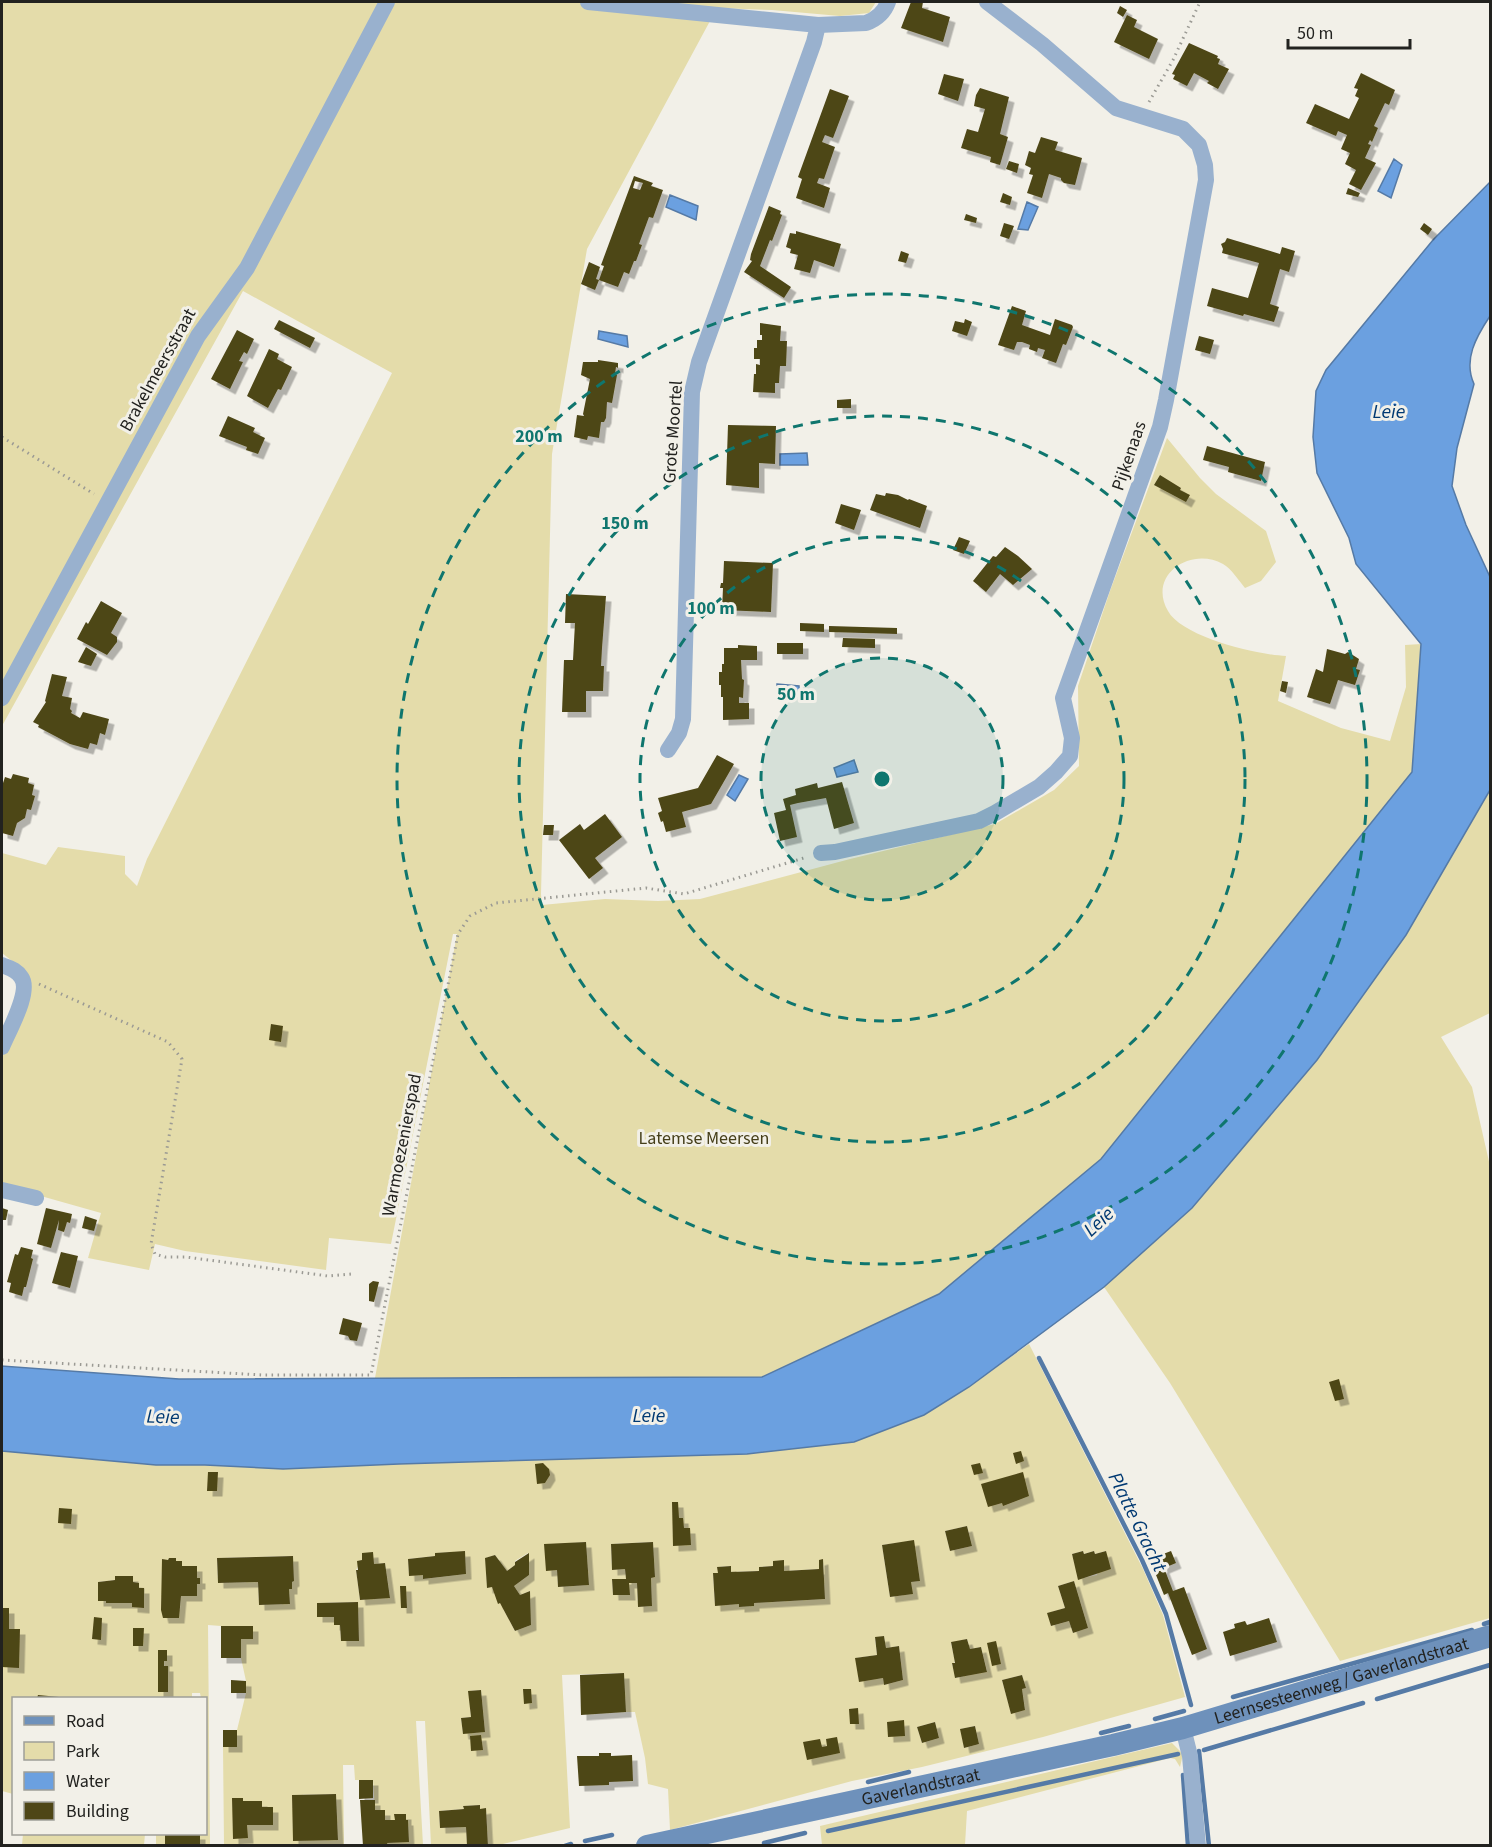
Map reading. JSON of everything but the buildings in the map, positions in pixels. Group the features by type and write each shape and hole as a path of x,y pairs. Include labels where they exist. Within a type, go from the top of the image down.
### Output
{"main road":[{"name":"Leernsesteenweg / Gaverlandstraat","path":"1188,1726 1491,1636"},
{"name":"Gaverlandstraat","path":"647,1845 1113,1746 1188,1726"}],"street":[{"name":"Brakelmeersstraat","path":"2,698 198,336 247,268 387,2"},
{"path":"588,2 818,25 866,23 880,15 888,2"},
{"name":"Pijkenaas","path":"821,853 979,821 1039,787 1061,768 1070,756 1072,738 1063,698 1160,427 1168,389 1206,180 1203,153 1193,137 1183,129 1170,123 1116,108 1042,44 987,2"},
{"name":"Grote Moortel","path":"668,750 679,733 682,719 692,392 699,362 814,42 818,25"},
{"path":"2,965 13,969 21,976 25,992 2,1047"},
{"path":"2,1190 36,1198"},
{"path":"1188,1726 1198,1845"}],"path":[{"path":"1141,116 1173,60 1200,2"},
{"path":"2,437 108,503"},
{"name":"Warmoezenierspad","path":"2,1360 262,1376 371,1375 458,934 470,916 496,903 646,888 684,894 821,853"},
{"path":"21,976 168,1042 182,1059 151,1244 156,1254 165,1257 186,1257 328,1276 351,1274"}],"green space":[{"name":"Latemse Meersen","path":"2,2 876,2 869,13 840,16 717,8 587,249 552,454 542,905 605,899 658,901 700,899 850,859 995,824 1054,790 1079,766 1078,686 1110,591 1167,438 1216,494 1266,531 1276,562 1261,581 1245,588 1223,564 1211,559 1186,561 1176,567 1163,586 1163,598 1168,611 1188,629 1222,643 1286,656 1278,701 1341,728 1390,741 1406,687 1405,645 1421,644 1413,772 1101,1159 939,1294 762,1377 375,1378 457,934 453,934 391,1244 329,1238 326,1270 185,1251 155,1244 149,1270 88,1258 101,1213 2,1185 2,1058 27,998 22,969 2,953 2,853 46,865 58,847 125,856 125,874 137,886 147,859 392,373 243,291 2,726"},
{"path":"1490,790 1490,1013 1441,1037 1472,1087 1490,1166 1490,1618 1340,1661 1170,1383 1104,1287 1192,1208 1317,1060 1406,935"},
{"path":"1029,1344 1143,1569 1163,1615 1185,1697 1043,1737 922,1767 852,1781 670,1830 668,1789 648,1784 635,1712 626,1712 624,1673 562,1675 570,1828 499,1845 488,1845 486,1809 480,1809 480,1805 463,1806 464,1809 439,1811 440,1828 466,1827 467,1845 431,1845 425,1721 416,1721 423,1845 388,1845 387,1843 409,1841 408,1820 405,1814 395,1814 395,1820 385,1820 385,1810 375,1810 373,1780 355,1780 354,1765 343,1765 344,1845 224,1845 223,1747 237,1747 237,1730 246,1693 241,1639 253,1639 221,1626 208,1625 210,1845 156,1845 156,1835 207,1835 207,1697 201,1697 200,1693 192,1693 192,1697 12,1697 12,1794 2,1791 2,1667 19,1667 9,1629 9,1608 2,1608 2,1451 156,1465 283,1469 747,1454 854,1442 924,1415 969,1387","holes":["967,1526 972,1546 950,1551 945,1531","913,1541 920,1581 911,1582 912,1594 890,1597 882,1545","586,1542 589,1585 558,1587 557,1570 545,1545","653,1542 655,1576 651,1578 652,1606 638,1607 637,1583 629,1583 629,1595 613,1595 612,1580 626,1579 625,1569 612,1570 611,1544","1083,1551 1084,1554 1106,1551 1097,1575 1079,1579 1072,1554","465,1552 466,1574 424,1579 423,1575 409,1575 408,1559 435,1556 435,1553","362,1553 374,1564 385,1563 390,1597 360,1600 356,1570 362,1560","528,1553 529,1575 514,1586 520,1595 530,1591 531,1625 515,1631 492,1587 487,1587 486,1558 495,1555 507,1571 515,1565 515,1561","293,1556 294,1581 292,1589 289,1589 290,1604 259,1605 258,1582 218,1583 217,1558","169,1558 176,1558 182,1566 197,1566 197,1578 200,1578 200,1584 181,1596 180,1610 162,1560","819,1560 823,1560 825,1599 754,1603 754,1606 740,1607 739,1604 715,1605 713,1573 718,1573 718,1567 730,1566 731,1572 759,1571 759,1567 773,1566 784,1561 784,1571 819,1569","115,1576 133,1576 133,1582 139,1583 139,1588 144,1588 144,1607 132,1607 132,1603 107,1603 98,1600 98,1582 115,1580","1074,1581 1088,1628 1073,1633 1069,1621 1051,1626 1048,1613 1065,1608 1058,1586","358,1602 359,1641 341,1641 340,1625 334,1625 334,1617 317,1617 317,1603","884,1636 886,1648 899,1646 903,1680 884,1685 883,1678 859,1681 856,1658 877,1655 875,1638","967,1639 970,1649 981,1647 987,1671 956,1678 952,1664 955,1662 951,1643","158,1650 167,1650 167,1661 164,1661 167,1692 158,1692","1022,1675 1026,1688 1022,1689 1025,1709 1011,1713 1002,1680","481,1690 485,1732 463,1733 461,1718 471,1717 469,1691","935,1722 939,1738 922,1743 917,1727","975,1726 979,1744 964,1748 961,1729","336,1794 338,1839 292,1795"]},
{"path":"1172,1743 1183,1754 1180,1767 1175,1759 1170,1758 967,1811 965,1845 822,1845 820,1826"},
{"path":"23,1835 145,1835 144,1845 22,1845"}],"water":[{"path":"1394,159 1402,165 1391,198 1378,191"},
{"name":"Leie","path":"1490,182 1490,316 1476,340 1471,357 1471,375 1474,384 1457,448 1452,486 1466,525 1490,577 1490,790 1406,935 1317,1060 1192,1208 1104,1287 969,1387 924,1415 854,1442 747,1454 283,1469 156,1465 2,1451 2,1366 179,1379 762,1377 939,1294 1101,1159 1412,772 1421,644 1356,564 1349,538 1317,473 1313,437 1316,391 1326,370 1433,240"},
{"path":"670,195 698,206 696,220 666,207"},
{"path":"1027,202 1038,207 1028,230 1018,229"},
{"path":"599,331 627,336 628,347 598,339"},
{"path":"807,453 808,465 780,465 780,454"},
{"path":"777,684 799,686 799,697 777,696"},
{"path":"854,760 858,772 837,777 834,768"},
{"path":"739,775 748,779 735,801 727,795"}],"waterway":[{"name":"Platte Gracht","path":"1039,1358 1142,1560 1166,1614 1191,1705"},
{"path":"1484,1624 1490,1622"},
{"path":"1233,1697 1472,1630"},
{"path":"1377,1699 1490,1665"},
{"path":"1204,1750 1363,1703"},
{"path":"1155,1719 1184,1711"},
{"path":"1101,1733 1129,1726"},
{"name":"Platte Gracht","path":"1199,1751 1209,1846"},
{"path":"828,1831 1178,1754"},
{"path":"868,1782 909,1772"},
{"path":"1183,1775 1188,1846"},
{"path":"764,1843 805,1833"},
{"path":"585,1841 612,1835"},
{"path":"565,1846 571,1844"}]}
